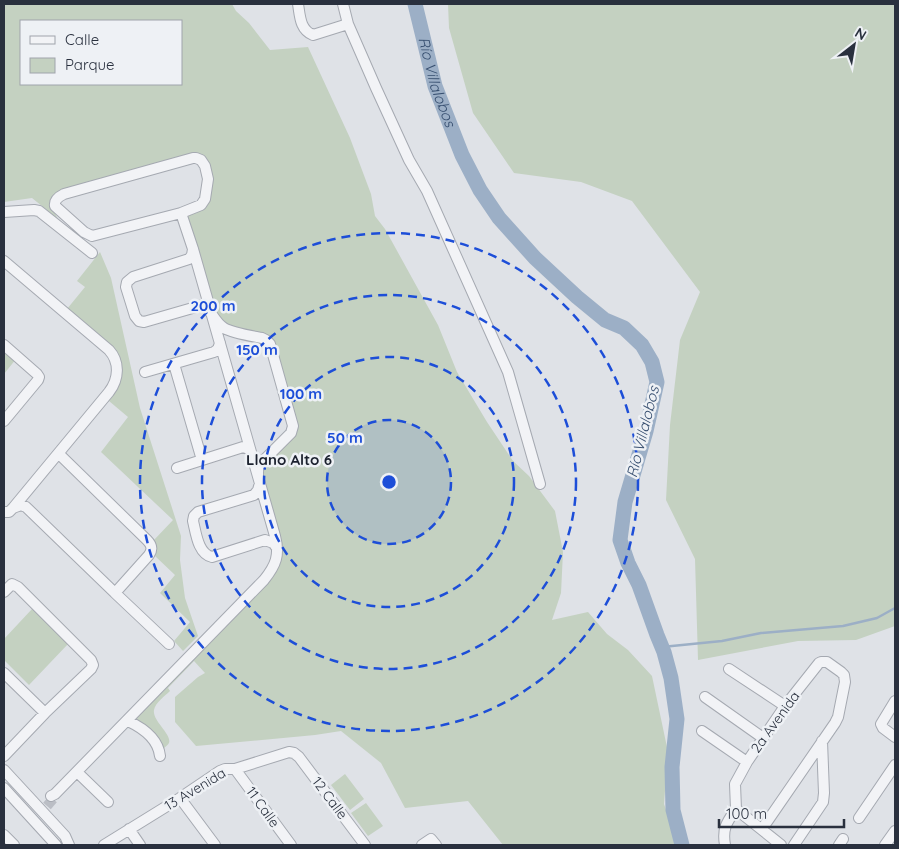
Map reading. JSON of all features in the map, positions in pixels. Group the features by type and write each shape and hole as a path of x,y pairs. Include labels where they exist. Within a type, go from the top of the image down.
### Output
{"street":[{"path":"298,4 302,28 309,34 313,35 348,24"},
{"path":"343,4 348,24 409,160 427,191 508,372 540,484"},
{"path":"193,158 199,158 203,162 208,179 205,199 202,204 181,213 91,236 57,209 54,203 57,198 64,194 193,158"},
{"path":"4,212 39,211 92,253"},
{"path":"47,802 264,580 276,561 277,548 259,479 181,213"},
{"path":"193,249 189,260 133,277 127,282 126,287 135,316 140,322 201,305 207,308 224,328 262,338 272,347 293,429 260,464 258,470 259,488 255,494 198,512 193,520 202,551 210,557 266,540 273,543 277,548"},
{"path":"4,261 105,346 117,363 117,374 112,389 59,454 8,510"},
{"path":"145,372 214,352 220,344"},
{"path":"4,345 39,377 4,421"},
{"path":"174,364 202,460"},
{"path":"177,468 243,448 247,448 251,453"},
{"path":"59,454 151,546 152,552 115,593"},
{"path":"8,510 25,506 169,644"},
{"path":"4,592 12,584 16,585 93,662 93,667 4,756"},
{"name":"2a Avenida","path":"736,809 735,784 747,762 785,706 819,663 827,662 842,672 846,682 836,723 822,741"},
{"path":"729,669 785,706"},
{"path":"4,673 45,713"},
{"path":"705,696 764,738"},
{"path":"895,701 881,724 883,728 895,737"},
{"path":"128,721 152,737 159,748 160,756"},
{"path":"702,731 747,762"},
{"path":"762,829 822,741"},
{"path":"794,845 824,802 822,741"},
{"name":"13 Avenida","path":"104,845 220,771 235,769 288,752 294,753"},
{"name":"12 Calle","path":"294,753 299,756 365,845"},
{"path":"859,818 895,765"},
{"name":"11 Calle","path":"235,769 291,845"},
{"path":"4,770 47,802 69,845"},
{"path":"77,772 108,802"},
{"path":"4,788 56,845"},
{"path":"180,798 215,845"},
{"path":"725,845 725,824 736,809 781,845"},
{"path":"129,830 140,845"},
{"path":"885,845 895,831"},
{"path":"4,834 14,845"},
{"path":"422,845 430,839 434,842"}],"green space":[{"path":"4,4 232,4 270,50 308,47 350,138 371,194 375,216 385,229 438,325 457,372 513,461 529,476 555,511 563,552 561,593 552,620 588,612 607,634 628,650 652,676 668,752 664,804 678,845 503,845 468,801 405,808 381,763 341,731 196,746 175,722 175,697 205,673 194,661 168,688 170,691 155,707 154,714 156,719 169,739 169,744 163,749 135,718 267,584 281,562 282,546 263,480 263,473 268,461 293,435 273,339 269,336 229,327 216,315 187,216 200,209 205,159 58,193 51,206 58,219 32,198 4,202"},
{"path":"448,4 895,4 895,626 856,640 798,641 698,660 695,559 666,500 670,425 680,340 700,292 632,201 581,182 514,173 473,113 449,28"},
{"path":"100,252 111,278 140,408 181,536 180,560 185,598 198,636 183,651 174,641 190,622 160,593 175,575 155,556 157,548 154,540 173,520 101,452 128,417 109,401 117,389 121,377 119,358 116,352 67,309 85,287 77,281"},
{"path":"4,349 16,359 4,374"},
{"path":"32,609 68,644 29,685 4,660 4,639"},
{"path":"345,774 364,799 350,810 331,785"},
{"path":"366,803 383,826 368,836 351,813"}],"waterway":[{"name":"Río Villalobos","path":"415,4 435,86 462,155 480,190 499,218 535,258 605,320 624,328 642,345 652,362 657,382 646,431 625,502 620,540 664,652 671,678 677,719 672,767 673,810 682,845"},
{"path":"662,647 722,641 761,633 843,626 877,618 895,608"}],"tunnel":[{"path":"47,806 53,799"}],"district":[{"name":"Llano Alto 6","path":"289,460"}]}
